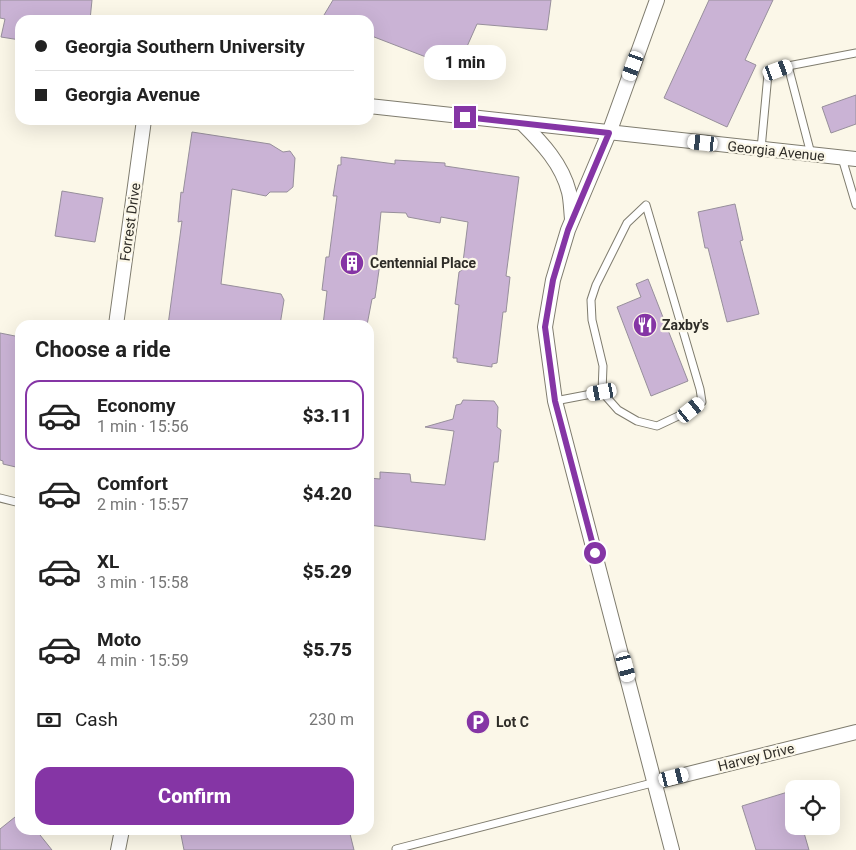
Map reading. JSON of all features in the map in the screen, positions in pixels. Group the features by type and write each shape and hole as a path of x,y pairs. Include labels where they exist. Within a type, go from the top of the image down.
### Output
{"street":[{"path":"657,0 609,133 572,221 553,280 545,327 555,401 656,782 672,850"},
{"name":"Georgia Avenue","path":"374,107 849,158"},
{"path":"522,123 542,143 563,175 569,192 572,221"},
{"name":"Forrest Drive","path":"117,320 143,125"},
{"name":"Harvey Drive","path":"656,782 856,732"},
{"path":"118,850 121,835"}],"lane":[{"path":"761,149 768,74 788,66 856,53"},
{"path":"788,66 811,154"},
{"path":"849,158 856,205"},
{"path":"646,205 700,389 702,402 691,410 657,426 637,421 618,410 602,392 603,366 592,320 590,300 627,223 646,205"},
{"path":"555,401 602,392"},
{"path":"0,498 15,502"},
{"path":"396,849 656,782"}],"building":[{"path":"0,0 92,0 90,15 15,15 15,39 1,37 5,19 0,18"},
{"path":"333,0 551,0 547,30 477,24 457,69 374,37 374,15 324,15"},
{"path":"709,0 773,0 745,60 756,65 727,127 664,98"},
{"path":"856,95 856,124 831,133 822,107"},
{"path":"192,132 270,144 283,152 290,151 295,158 293,187 287,192 270,192 266,196 232,189 221,284 281,294 284,300 281,320 169,320 182,221 178,222 181,192 183,193"},
{"name":"Centennial Place","path":"341,157 395,164 395,160 445,163 445,166 519,177 506,276 510,277 506,312 503,312 497,363 492,364 492,367 457,362 457,358 453,358 459,305 455,304 459,272 462,270 468,222 441,217 440,223 408,217 406,213 381,212 376,262 380,263 375,298 372,299 368,320 324,320 327,291 322,290 326,257 329,257 337,196 333,196 338,165 341,165"},
{"path":"62,191 103,198 95,242 55,236"},
{"path":"735,204 743,240 740,241 759,314 727,322 708,248 705,248 698,212"},
{"path":"648,279 688,381 651,396 617,307 641,297 636,284"},
{"path":"0,333 15,336 15,467 3,464 3,461 0,460"},
{"path":"463,400 494,401 498,407 497,427 501,430 498,462 494,462 485,540 374,526 374,478 380,479 380,472 410,474 411,482 445,485 454,431 425,427 453,419 456,405 461,404"},
{"path":"785,793 785,835 805,835 809,850 756,850 742,806"},
{"path":"15,817 15,835 40,835 52,850 0,850 0,829"},
{"path":"181,835 350,835 354,850 184,850"}],"place":[{"name":"Centennial Place","path":"352,263"},
{"name":"Zaxby's","path":"645,325"},
{"name":"Lot C","path":"478,722"}],"route":[{"path":"465,117 609,133 568,230 553,280 545,327 555,401 595,553"}]}
